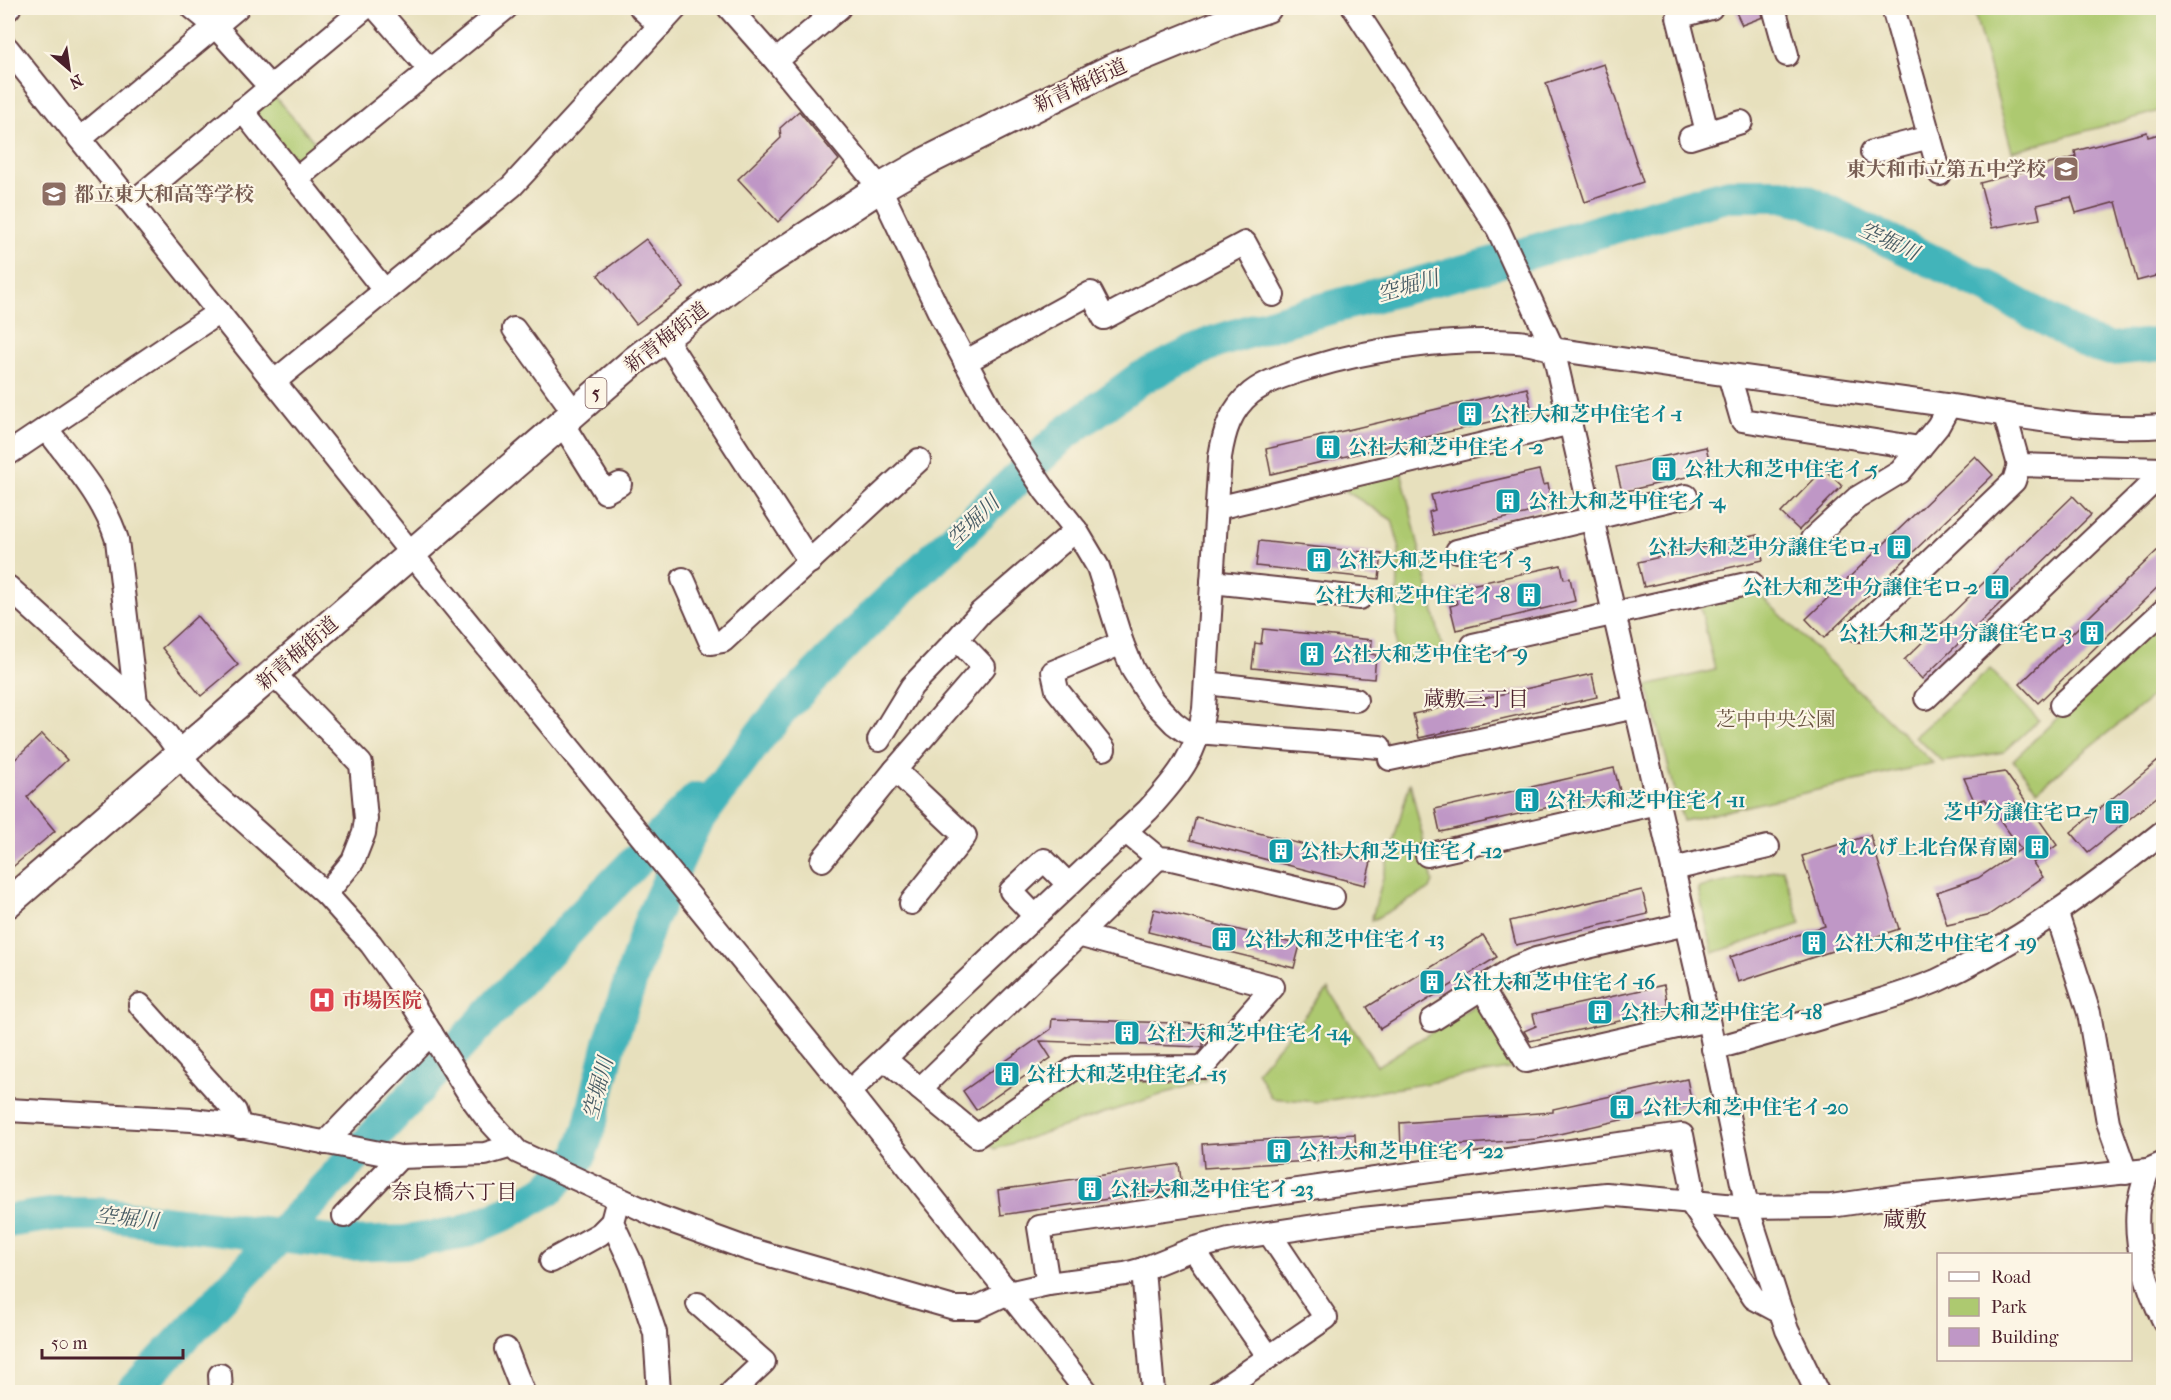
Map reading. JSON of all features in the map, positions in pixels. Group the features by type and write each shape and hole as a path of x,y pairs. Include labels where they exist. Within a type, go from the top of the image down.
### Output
{"main road":[{"name":"新青梅街道","path":"8,903 634,361 744,277 880,188 958,145 1111,69 1267,8"}],"street":[{"path":"193,8 215,26 270,87"},
{"path":"80,139 237,8"},
{"path":"132,203 365,8"},
{"path":"376,8 430,70"},
{"path":"296,179 506,8"},
{"path":"640,8 660,26"},
{"path":"275,381 512,186 676,8"},
{"path":"729,8 776,61 880,188 965,362 1013,444 1076,530 1098,567 1133,670 1152,700 1174,723 1185,731 1385,753 1636,707"},
{"path":"776,61 838,8"},
{"path":"1354,8 1498,229 1553,349 1708,1020 1747,1207 1787,1330 1817,1392"},
{"path":"1711,8 1678,17 1699,135 1741,122"},
{"path":"1774,8 1786,55"},
{"path":"1893,8 1940,174"},
{"path":"8,49 411,553 849,1092 1087,1392"},
{"path":"242,110 384,290"},
{"path":"1872,152 1930,137"},
{"path":"965,362 1091,293 1104,318 1245,243 1273,295"},
{"path":"8,454 219,312"},
{"path":"514,329 568,418 605,492 620,484"},
{"path":"665,338 810,562"},
{"path":"849,1092 1148,810 1185,765 1201,731 1216,508 1224,435 1233,412 1251,393 1277,378 1334,360 1379,351 1420,345 1518,342 2005,415 2080,424 2146,428 2163,426"},
{"path":"1729,375 1742,420 1920,448"},
{"path":"1812,539 1857,498 1900,472 1938,426 1949,406"},
{"path":"1858,630 2014,482 2019,465 2005,415"},
{"path":"1216,508 1571,423"},
{"path":"46,428 98,498 112,524 117,540 136,703"},
{"path":"683,579 711,643 723,640 919,460"},
{"path":"2019,465 2163,470"},
{"path":"1926,698 2163,470"},
{"path":"1457,551 1686,496"},
{"path":"879,740 912,686 981,612 1076,530"},
{"path":"1212,582 1360,598"},
{"path":"1473,645 1751,583"},
{"path":"8,587 136,703 167,735 212,792 326,894 371,944 402,987 485,1116 512,1146 526,1156 657,1216 745,1248 954,1308 976,1308 1008,1293 1048,1284 1125,1274 1193,1249 1229,1239 1362,1219 1606,1194 1747,1207 1831,1206 1906,1195 2146,1168"},
{"path":"2061,705 2163,610"},
{"path":"822,860 895,770 984,667 957,639"},
{"path":"1104,749 1057,690 1053,672 1122,643"},
{"path":"274,674 361,764 366,819 364,833 353,861 326,894"},
{"path":"1206,683 1356,700"},
{"path":"895,770 965,836 911,903"},
{"path":"1427,855 1658,803"},
{"path":"1125,831 1158,858 1172,859 1333,897"},
{"path":"1713,1049 1876,1002 1935,981 2057,914 2163,831"},
{"path":"1673,869 1768,847"},
{"path":"921,1089 1158,858"},
{"path":"1035,916 1011,891 1044,860 1068,884"},
{"path":"2057,914 2089,1013 2108,1122 2146,1168"},
{"path":"1432,1020 1514,968 1536,959 1686,924"},
{"path":"885,1059 977,1136 1075,1068 1203,1067 1273,987 1078,935"},
{"path":"1482,988 1526,1060 1708,1020"},
{"path":"140,1005 235,1111 240,1126"},
{"path":"328,1144 432,1034"},
{"path":"8,1110 192,1120 240,1126 395,1156 485,1154 512,1146"},
{"path":"1048,1284 1039,1227 1682,1135 1692,1185 1689,1200 1754,1298 1782,1313"},
{"path":"344,1216 395,1156"},
{"path":"2146,1168 2138,1206 2137,1237 2156,1306 2163,1321"},
{"path":"618,1199 615,1226 632,1265 655,1333 659,1392"},
{"path":"551,1261 615,1226"},
{"path":"1218,1392 1326,1318 1269,1233"},
{"path":"1193,1249 1269,1357"},
{"path":"1143,1269 1153,1392"},
{"path":"698,1304 764,1362 732,1392"},
{"path":"506,1349 523,1392"}],"green space":[{"path":"1973,8 2163,8 2163,110 2012,151"},
{"path":"274,96 325,154 297,175 248,115"},
{"path":"1401,470 1443,651 1395,663 1399,545 1392,520 1336,485"},
{"name":"芝中中央公園","path":"1752,587 1933,763 1683,821 1647,686 1715,670 1699,600"},
{"path":"2163,617 2163,688 2037,790 2013,760"},
{"path":"1990,669 2039,720 2004,752 1943,762 1915,736"},
{"path":"1410,782 1433,882 1430,889 1371,921"},
{"path":"1783,869 1801,924 1713,953 1698,888"},
{"path":"1328,989 1377,1066 1480,1002 1520,1067 1319,1102 1271,1098 1257,1071"},
{"path":"1076,1074 1203,1075 1206,1080 995,1149 983,1138"}],"building":[{"path":"1734,8 1761,8 1763,17 1742,25"},
{"path":"1604,64 1643,182 1585,202 1546,83"},
{"path":"799,111 839,160 778,222 738,179 781,138 780,128"},
{"path":"2147,132 2148,137 2163,133 2163,274 2137,281 2116,202 2076,213 2071,197 2037,205 2040,219 1992,228 1980,183 2076,157 2075,151"},
{"path":"646,239 684,288 636,324 598,275"},
{"path":"1527,388 1532,412 1271,474 1266,449"},
{"name":"公社大和芝中住宅イ-5","path":"1706,447 1712,471 1622,492 1616,467"},
{"name":"公社大和芝中分譲住宅ロ-1","path":"1975,456 1993,475 1824,638 1806,619"},
{"path":"1824,469 1842,486 1799,530 1781,513"},
{"name":"公社大和芝中住宅イ-4","path":"1539,470 1543,485 1548,484 1553,507 1434,535 1429,512 1435,510 1431,495"},
{"name":"公社大和芝中分譲住宅ロ-2","path":"2073,496 2091,515 1922,679 1904,660"},
{"path":"1757,535 1763,560 1644,587 1638,562"},
{"name":"公社大和芝中住宅イ-3","path":"1259,541 1382,554 1379,579 1256,566"},
{"name":"公社大和芝中分譲住宅ロ-3","path":"2163,545 2163,582 2038,703 2020,684"},
{"name":"公社大和芝中住宅イ-8","path":"1561,565 1564,579 1570,578 1575,601 1456,630 1450,606 1457,604 1453,589"},
{"path":"197,616 238,665 201,696 162,648"},
{"name":"公社大和芝中住宅イ-9","path":"1263,629 1372,640 1371,654 1376,655 1374,679 1252,668 1255,643 1261,644"},
{"path":"1592,674 1597,697 1419,738 1413,714"},
{"path":"42,734 67,760 27,797 55,831 8,871 8,766"},
{"name":"芝中分譲住宅ロ-7","path":"2163,757 2163,792 2088,852 2071,832"},
{"name":"公社大和芝中住宅イ-11","path":"1614,768 1620,791 1440,832 1435,809"},
{"name":"れんげ上北台保育園","path":"2005,772 2057,845 2033,863 2043,877 1987,916 1947,925 1937,892 1978,878 2021,849 1985,799 1975,803 1964,778"},
{"name":"公社大和芝中住宅イ-12","path":"1196,817 1371,862 1365,885 1190,840"},
{"path":"1870,835 1899,929 1738,982 1730,957 1825,926 1802,856"},
{"path":"1642,890 1648,914 1516,945 1510,921"},
{"name":"公社大和芝中住宅イ-13","path":"1154,909 1300,945 1294,968 1148,932"},
{"name":"公社大和芝中住宅イ-16","path":"1483,935 1497,957 1380,1029 1367,1007"},
{"name":"公社大和芝中住宅イ-18","path":"1664,985 1669,1010 1530,1041 1524,1031 1536,1026 1533,1014"},
{"name":"公社大和芝中住宅イ-14","path":"1052,1019 1203,1024 1203,1047 1040,1041 1051,1058 976,1110 963,1091 1051,1029"},
{"path":"1687,1079 1692,1104 1537,1139 1401,1149 1400,1123 1553,1112 1553,1109"},
{"name":"公社大和芝中住宅イ-22","path":"1355,1134 1356,1158 1204,1168 1202,1144"},
{"name":"公社大和芝中住宅イ-23","path":"1179,1164 1182,1188 1001,1215 998,1190"}],"waterway":[{"name":"空堀川","path":"8,1221 56,1214 97,1214 347,1244 405,1242 461,1233 505,1214 549,1189 579,1157 589,1129 610,1043 650,922 694,825 762,733 786,705 872,617 1063,435 1139,379 1212,343 1296,317 1730,195 1782,195 1806,201 1991,289 2089,343 2111,349 2164,344"},
{"name":"空堀川","path":"132,1392 580,918 697,799"}],"place":[{"name":"東大和市立第五中学校","path":"2066,169"},
{"name":"都立東大和高等学校","path":"54,194"},
{"name":"公社大和芝中住宅イ-1","path":"1470,414"},
{"name":"公社大和芝中住宅イ-2","path":"1328,447"},
{"name":"公社大和芝中住宅イ-5","path":"1664,469"},
{"name":"公社大和芝中住宅イ-4","path":"1508,501"},
{"name":"公社大和芝中分譲住宅ロ-1","path":"1899,547"},
{"name":"公社大和芝中住宅イ-3","path":"1319,560"},
{"name":"公社大和芝中分譲住宅ロ-2","path":"1997,587"},
{"name":"公社大和芝中住宅イ-8","path":"1529,595"},
{"name":"公社大和芝中分譲住宅ロ-3","path":"2092,633"},
{"name":"公社大和芝中住宅イ-9","path":"1312,654"},
{"name":"公社大和芝中住宅イ-11","path":"1527,800"},
{"name":"芝中分譲住宅ロ-7","path":"2117,812"},
{"name":"れんげ上北台保育園","path":"2037,847"},
{"name":"公社大和芝中住宅イ-12","path":"1281,851"},
{"name":"公社大和芝中住宅イ-13","path":"1224,939"},
{"name":"公社大和芝中住宅イ-19","path":"1814,943"},
{"name":"公社大和芝中住宅イ-16","path":"1432,982"},
{"name":"市場医院","path":"322,1000"},
{"name":"公社大和芝中住宅イ-18","path":"1600,1012"},
{"name":"公社大和芝中住宅イ-14","path":"1127,1033"},
{"name":"公社大和芝中住宅イ-15","path":"1007,1074"},
{"name":"公社大和芝中住宅イ-20","path":"1622,1107"},
{"name":"公社大和芝中住宅イ-22","path":"1279,1151"},
{"name":"公社大和芝中住宅イ-23","path":"1090,1189"}],"district":[{"name":"蔵敷三丁目","path":"1476,699"},
{"name":"奈良橋六丁目","path":"454,1192"},
{"name":"蔵敷","path":"1905,1219"}]}
